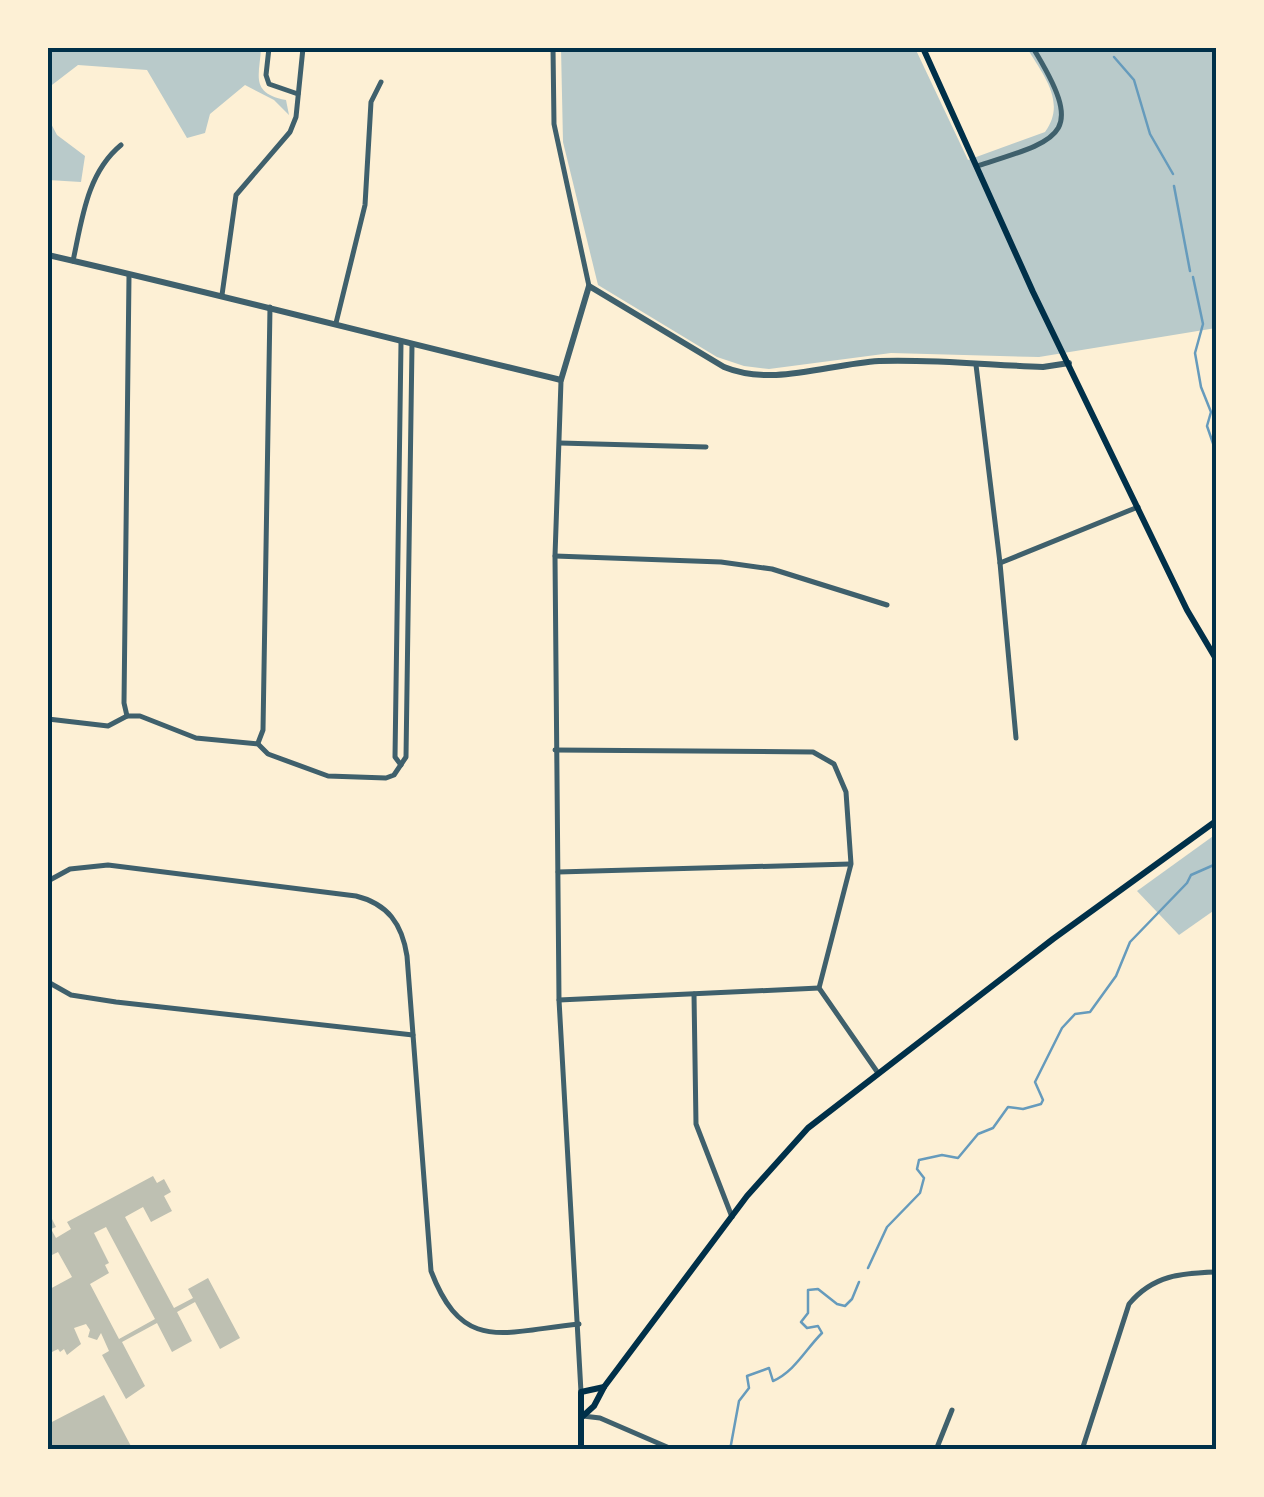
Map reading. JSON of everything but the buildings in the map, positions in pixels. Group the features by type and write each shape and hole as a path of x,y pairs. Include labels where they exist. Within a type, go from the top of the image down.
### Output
{"main road":[{"path":"923,48 1186,610 1216,660"},
{"path":"583,1416 732,1217 798,1138 1053,939 1216,822"},
{"path":"581,1450 582,1392 604,1387"}],"street":[{"path":"269,48 268,84 298,94"},
{"path":"222,295 236,195 290,132 303,48"},
{"path":"553,48 554,124 589,286 561,380 555,556 560,1000 582,1392"},
{"path":"977,166 1048,141 1057,130 1062,108 1060,95 1033,48"},
{"path":"336,323 365,206 371,102 380,82"},
{"path":"73,261 94,175 105,158 121,145"},
{"path":"48,255 561,380"},
{"path":"127,716 124,703 129,276"},
{"path":"589,286 724,367 746,374 770,376 879,361 1043,367 1069,363"},
{"path":"258,744 263,730 270,308"},
{"path":"401,342 395,757 401,766"},
{"path":"48,719 108,726 127,716 140,716 196,738 258,744 268,754 328,776 394,775 406,757 412,345"},
{"path":"976,365 1016,738"},
{"path":"560,443 706,447"},
{"path":"1000,562 1138,508"},
{"path":"555,556 721,562 772,569 887,605"},
{"path":"555,750 813,752 834,764 846,792 851,864 819,988 878,1073"},
{"path":"558,872 851,864"},
{"path":"48,881 70,869 108,865 342,894 371,900 392,916 404,942 431,1272 442,1301 458,1320 488,1333 578,1324"},
{"path":"48,982 71,995 116,1002 412,1035"},
{"path":"560,1000 819,988"},
{"path":"694,994 696,1124 732,1217"},
{"path":"1082,1450 1130,1304 1143,1289 1173,1274 1216,1272"},
{"path":"936,1450 952,1410"},
{"path":"583,1416 600,1418 674,1450"}],"shaded area":[{"path":"48,48 261,48 259,81 266,93 286,100 289,115 274,100 245,85 210,114 205,133 187,138 147,70 78,65 48,88"},
{"path":"561,48 915,48 968,160 1045,132 1051,121 1054,110 1050,89 1027,48 1216,48 1216,328 1039,357 891,353 769,369 717,357 598,285 563,142"},
{"path":"48,118 57,135 85,156 81,182 48,180"},
{"path":"1216,834 1216,909 1179,935 1137,891"}],"waterway":[{"path":"1114,57 1134,80 1150,134 1173,174"},
{"path":"1174,186 1190,271"},
{"path":"1193,277 1203,324 1195,353 1201,387 1211,412 1207,426 1216,452"},
{"path":"868,1268 887,1227 920,1193 924,1178 917,1169 919,1160 942,1155 958,1158 978,1134 993,1128 1008,1107 1023,1109 1041,1104 1035,1082 1062,1028 1075,1014 1090,1012 1116,976 1130,942 1191,875 1216,864"},
{"path":"730,1450 739,1401 749,1388 747,1376 769,1368 773,1381 781,1377 822,1333 818,1326 807,1328 801,1322 808,1313 808,1290 818,1289 845,1306 859,1282"}]}
